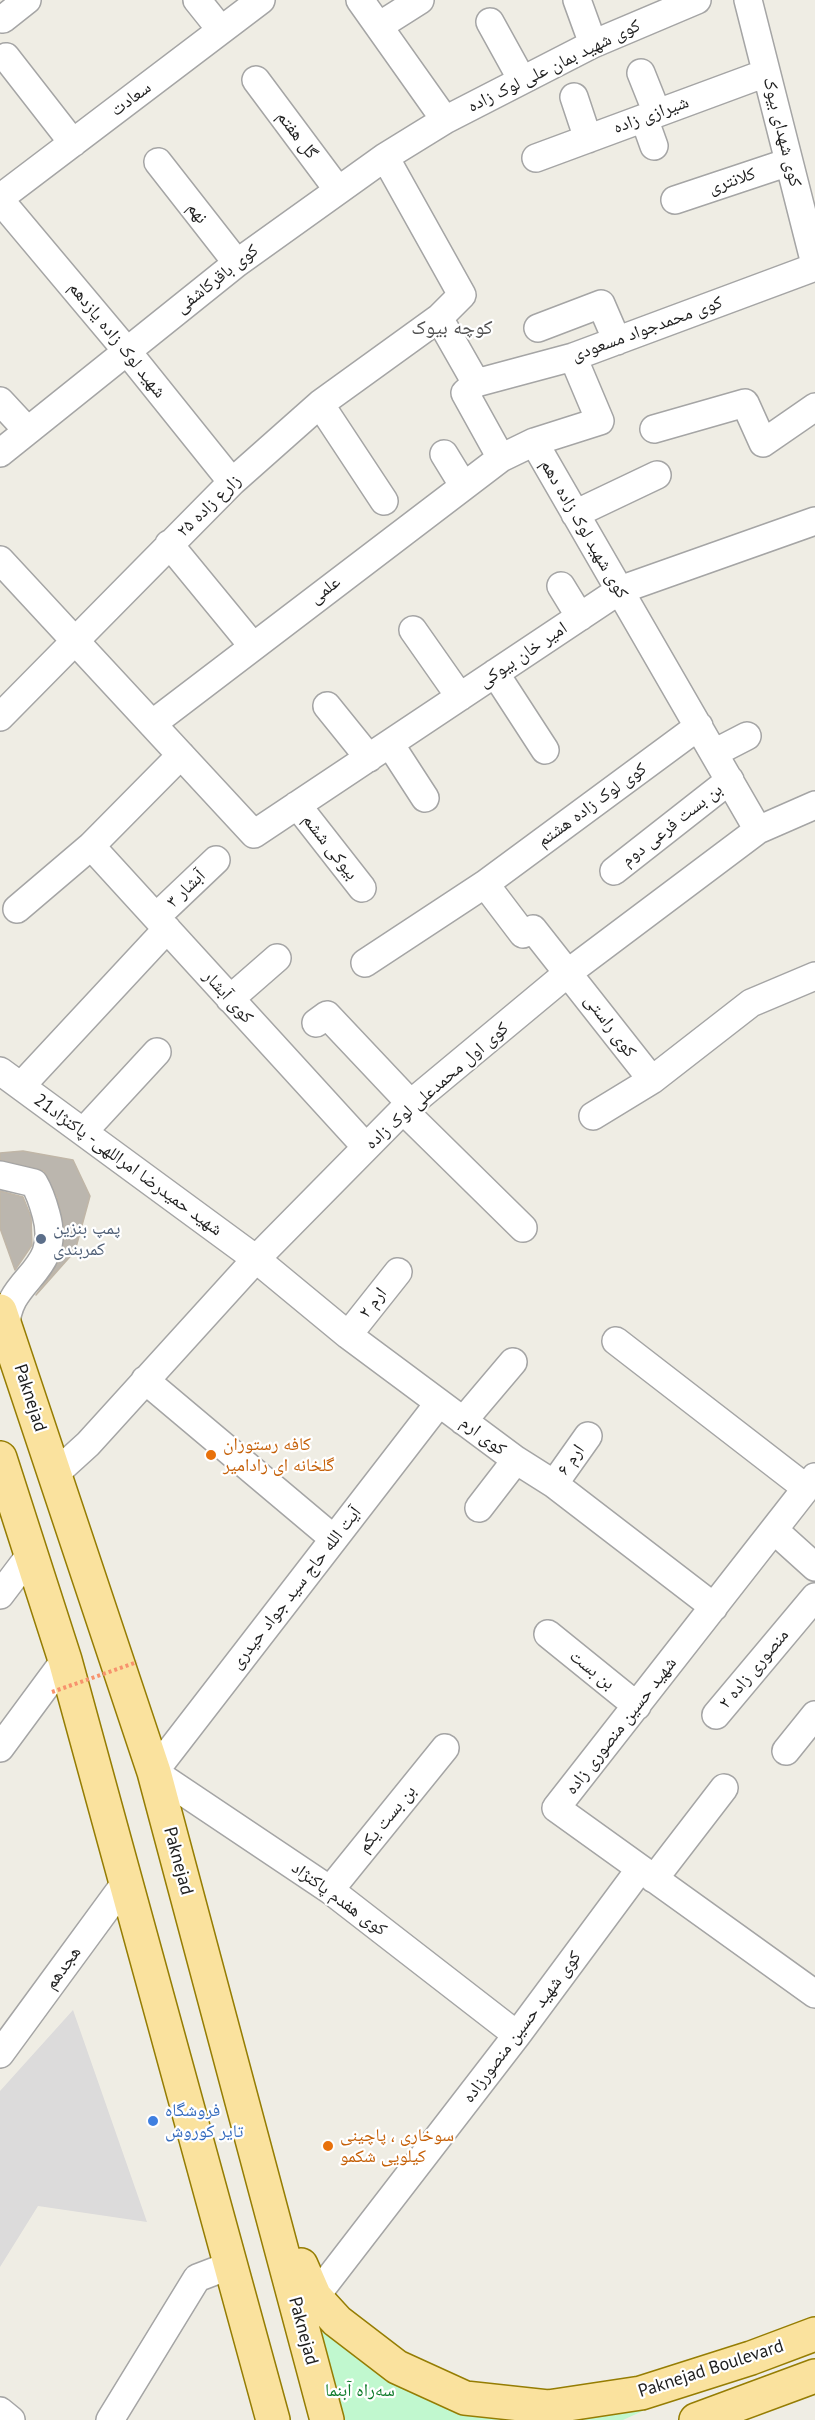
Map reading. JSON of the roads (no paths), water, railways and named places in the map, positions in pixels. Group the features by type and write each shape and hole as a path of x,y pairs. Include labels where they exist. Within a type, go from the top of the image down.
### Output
{"main road":[{"name":"Paknejad","path":"3,1319 154,1772 327,2420"},
{"path":"0,1458 65,1660 231,2265 266,2415"},
{"name":"Paknejad Boulevard","path":"259,2166 315,2298 337,2321 397,2367 465,2398 548,2407 641,2393 751,2358 815,2334"},
{"path":"751,2358 798,2388"},
{"path":"696,2420 798,2388"}],"street":[{"path":"3,19 27,0"},
{"path":"197,0 221,30"},
{"name":"سعادت","path":"0,199 261,0"},
{"path":"360,0 445,120"},
{"path":"379,26 420,0"},
{"path":"577,0 593,44"},
{"name":"کوی شهید بمان علی لوک زاده","path":"445,120 593,44 697,0"},
{"name":"کوی شهدای بیوک","path":"748,0 789,162 807,197 815,266"},
{"path":"490,22 522,80"},
{"path":"6,57 73,143"},
{"path":"641,73 651,116 654,146"},
{"name":"شیرازی زاده","path":"536,158 766,73"},
{"name":"گل هفتم","path":"256,80 338,190"},
{"path":"574,97 588,139"},
{"name":"کوی باقرکاشفی","path":"0,453 237,263 385,157 445,120"},
{"path":"385,157 462,295 439,318 476,383 465,393 501,458"},
{"name":"نهم","path":"158,162 237,263"},
{"name":"کلانتری","path":"675,200 789,162"},
{"name":"شهید لوک زاده یازدهم","path":"0,199 232,482"},
{"name":"کوی محمدجواد مسعودی","path":"476,383 573,357 815,266"},
{"path":"538,328 601,304 617,341"},
{"name":"زارع زاده ۲۵","path":"0,717 232,482 320,404 439,318"},
{"path":"534,442 600,422 573,357"},
{"path":"0,401 27,430"},
{"path":"654,429 745,403 764,443 815,407"},
{"path":"320,404 384,501"},
{"name":"کوی شهید لوک زاده دهم","path":"501,458 534,442 758,830"},
{"path":"444,454 464,485"},
{"name":"علمی","path":"152,724 252,645 501,458"},
{"path":"575,514 657,475"},
{"name":"امیر خان بیوکی","path":"181,755 254,834 620,590 815,521"},
{"path":"170,544 252,645"},
{"path":"0,560 181,755 91,846 17,909"},
{"path":"561,586 580,617"},
{"path":"413,630 460,697"},
{"path":"495,673 545,750"},
{"path":"327,706 379,751 425,798"},
{"name":"کوی لوک زاده هشتم","path":"365,963 485,884 699,726"},
{"path":"714,753 747,736"},
{"name":"بن بست فرعی دوم","path":"614,871 730,780"},
{"name":"بیوکی ششم","path":"297,805 362,888"},
{"name":"کوی اول محمدعلی لوک زاده","path":"55,1474 88,1444 256,1260 407,1107 569,972 758,830 815,805"},
{"name":"کوی آبشار","path":"91,846 366,1148"},
{"name":"آبشار ۳","path":"10,1079 161,923 216,860"},
{"path":"485,884 523,934 533,929 569,972"},
{"path":"230,999 277,958"},
{"name":"کوی راستی","path":"569,972 652,1080"},
{"path":"593,1116 652,1080 751,1003 815,976"},
{"path":"315,1023 327,1015 407,1107 523,1228"},
{"path":"84,1131 158,1052"},
{"name":"شهید حمیدرضا امراللهی- پاکنژاد21","path":"10,1079 84,1131 256,1260"},
{"path":"0,1174 34,1183 39,1191 51,1239 42,1263 9,1306 3,1319"},
{"name":"کوی ارم","path":"256,1260 348,1335 516,1460 554,1484 714,1607"},
{"name":"ارم ۲","path":"348,1335 398,1272"},
{"path":"616,1341 811,1482"},
{"path":"463,1421 513,1362"},
{"path":"145,1380 334,1539"},
{"name":"آیت الله حاج سید جواد حیدری","path":"154,1772 440,1403"},
{"name":"ارم ۶","path":"554,1484 588,1436"},
{"path":"479,1508 516,1460"},
{"name":"شهید حسین منصوری زاده","path":"811,1482 556,1808 815,1994"},
{"path":"774,1530 815,1567"},
{"path":"0,1595 31,1554"},
{"name":"منصوری زاده ۲","path":"716,1715 815,1597"},
{"name":"بن بست","path":"548,1635 637,1706"},
{"path":"0,1748 65,1660"},
{"path":"786,1751 815,1715"},
{"name":"بن بست یکم","path":"330,1890 445,1748"},
{"name":"کوی هفدم پاکنژاد","path":"154,1772 330,1890 517,2035"},
{"name":"کوی شهید حسین منصورزاده","path":"315,2298 517,2035 647,1874 724,1788"},
{"name":"هجدهم","path":"0,2054 126,1882"},
{"path":"110,2420 197,2278 231,2265"},
{"path":"0,2411 11,2420"}],"place":[{"name":"پمپ بنزین کمربندی","path":"41,1239"},
{"name":"کافه رستوران گلخانه ای رادامیر","path":"211,1455"},
{"name":"فروشگاه تایر کوروش","path":"153,2121"},
{"name":"سوخاری ، پاچینی کیلویی شکمو","path":"328,2146"}],"district":[{"name":"کوچه بیوک","path":"452,328"}],"park label":[{"name":"سه‌راه آبنما","path":"360,2391"}]}
